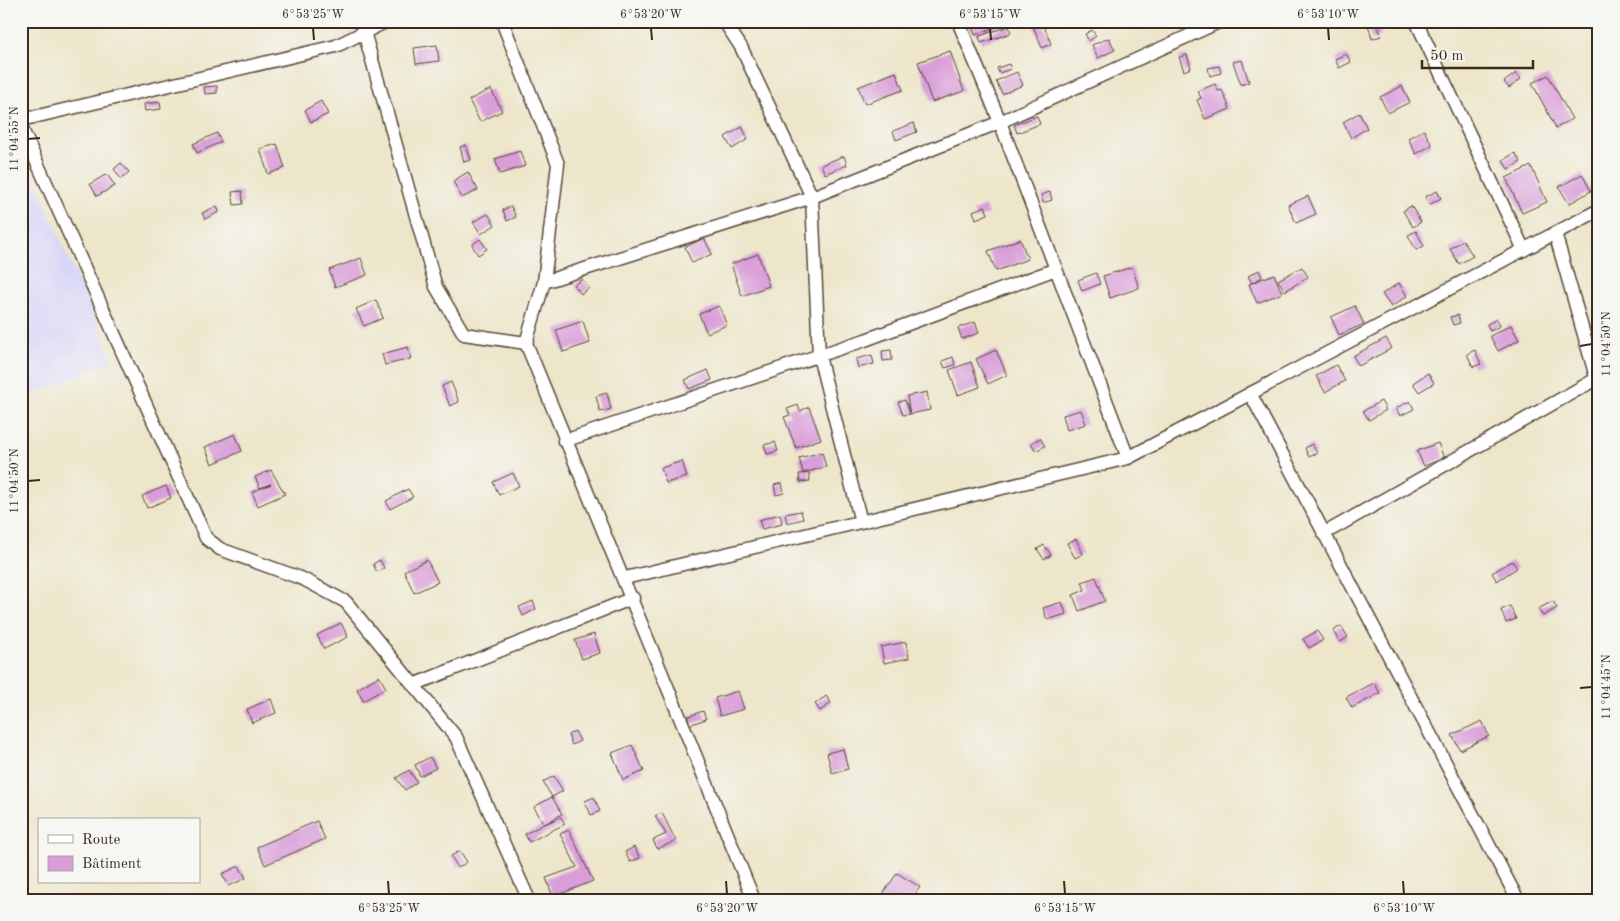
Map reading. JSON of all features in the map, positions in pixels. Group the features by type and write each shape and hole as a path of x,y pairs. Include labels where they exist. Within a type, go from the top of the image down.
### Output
{"street":[{"path":"21,120 336,46 363,26 387,21"},
{"path":"502,21 558,164 544,282 526,343 583,484 625,578 754,900"},
{"path":"724,21 741,47 812,197 819,356 861,522"},
{"path":"958,21 1000,122 1128,458"},
{"path":"544,282 812,197 1000,122 1221,21"},
{"path":"1416,21 1524,250"},
{"path":"363,26 436,287 464,334 526,343"},
{"path":"21,127 206,538 220,548 303,579 346,602 456,737 529,900"},
{"path":"625,578 1128,458 1599,210"},
{"path":"1325,533 1598,382 1586,348 1555,233"},
{"path":"565,440 819,356 1056,269"},
{"path":"1250,393 1518,900"},
{"path":"414,685 633,598"}],"shaded area":[{"path":"21,148 113,361 21,400"}],"building":[{"path":"969,21 999,21 1000,25 975,35"},
{"path":"1031,21 1042,21 1051,44 1042,48"},
{"path":"1367,21 1377,21 1381,36 1372,39"},
{"path":"1009,26 1011,33 981,43 979,36"},
{"path":"1092,30 1096,36 1089,41 1085,34"},
{"path":"1109,38 1115,50 1098,58 1092,45"},
{"path":"437,45 439,61 416,64 414,48"},
{"path":"950,51 964,91 932,102 918,62"},
{"path":"1346,54 1351,62 1339,68 1335,59"},
{"path":"1187,55 1191,68 1184,71 1179,57"},
{"path":"1242,60 1249,82 1241,85 1233,62"},
{"path":"1009,64 1011,69 999,73 997,68"},
{"path":"1219,66 1221,73 1210,76 1208,68"},
{"path":"896,72 903,90 865,104 858,87"},
{"path":"1017,72 1023,85 1002,94 996,81"},
{"path":"1516,73 1521,79 1509,88 1504,82"},
{"path":"1548,75 1572,119 1556,128 1532,83"},
{"path":"1215,84 1218,91 1222,90 1230,109 1205,119 1197,100 1201,98 1198,91"},
{"path":"217,86 217,93 205,94 204,87"},
{"path":"1402,86 1410,102 1388,113 1380,97"},
{"path":"491,89 502,111 480,122 469,100"},
{"path":"321,101 328,114 311,122 305,110"},
{"path":"160,102 161,109 145,111 144,104"},
{"path":"1359,113 1367,128 1351,138 1343,122"},
{"path":"1037,116 1040,124 1017,133 1014,125"},
{"path":"914,123 917,132 896,140 893,131"},
{"path":"742,127 748,139 732,149 725,137"},
{"path":"1424,130 1432,145 1416,154 1408,138"},
{"path":"217,133 221,142 197,153 193,144"},
{"path":"277,144 285,168 268,174 260,149"},
{"path":"466,145 471,160 464,162 460,147"},
{"path":"520,151 525,166 500,174 495,159"},
{"path":"1515,153 1521,162 1508,169 1503,160"},
{"path":"844,156 847,165 825,174 821,165"},
{"path":"121,163 129,172 121,179 114,169"},
{"path":"1531,166 1547,202 1522,213 1506,178"},
{"path":"468,172 478,190 462,198 453,181"},
{"path":"107,174 115,186 97,196 90,184"},
{"path":"1582,174 1591,191 1569,204 1559,187"},
{"path":"242,191 243,204 234,205 232,192"},
{"path":"1437,191 1441,198 1429,205 1425,197"},
{"path":"1050,192 1052,200 1043,203 1041,195"},
{"path":"1308,196 1316,214 1296,223 1288,205"},
{"path":"217,206 219,212 205,219 202,213"},
{"path":"511,206 516,217 507,221 503,210"},
{"path":"985,206 988,214 976,219 973,211"},
{"path":"1411,206 1421,222 1413,227 1403,211"},
{"path":"488,214 495,225 481,234 473,222"},
{"path":"1416,231 1424,246 1416,250 1408,235"},
{"path":"704,238 712,254 692,263 685,247"},
{"path":"480,239 487,249 478,255 472,245"},
{"path":"1020,239 1028,259 996,271 988,251"},
{"path":"1463,240 1473,256 1459,264 1450,249"},
{"path":"758,254 769,286 742,296 731,264"},
{"path":"361,258 367,275 335,287 329,270"},
{"path":"1132,267 1139,288 1110,298 1103,276"},
{"path":"1302,267 1308,277 1285,291 1278,280"},
{"path":"1259,270 1262,277 1252,283 1248,276"},
{"path":"1096,273 1100,284 1082,291 1078,280"},
{"path":"1274,274 1282,293 1257,303 1249,284"},
{"path":"582,279 589,288 581,294 574,285"},
{"path":"1399,283 1407,296 1391,307 1382,294"},
{"path":"376,300 383,318 364,326 356,309"},
{"path":"719,306 727,325 707,333 699,314"},
{"path":"1355,306 1364,324 1339,335 1331,317"},
{"path":"1458,315 1460,323 1453,325 1450,317"},
{"path":"1497,319 1500,326 1490,331 1487,324"},
{"path":"583,321 590,343 563,352 556,330"},
{"path":"975,322 979,333 962,339 958,328"},
{"path":"1511,325 1519,340 1498,351 1490,336"},
{"path":"1386,338 1392,348 1359,366 1353,356"},
{"path":"408,347 411,359 385,365 382,354"},
{"path":"891,350 892,360 883,361 882,351"},
{"path":"996,350 1007,375 988,384 976,359"},
{"path":"1475,350 1481,364 1473,367 1467,354"},
{"path":"872,355 874,364 858,368 856,359"},
{"path":"953,357 955,365 945,368 942,361"},
{"path":"971,362 980,387 958,395 949,370"},
{"path":"1336,365 1345,381 1325,392 1316,376"},
{"path":"708,370 712,380 689,389 685,380"},
{"path":"1428,373 1434,383 1419,392 1413,383"},
{"path":"451,382 459,402 450,406 442,386"},
{"path":"927,392 930,410 910,414 907,396"},
{"path":"607,393 611,409 600,412 596,396"},
{"path":"905,400 910,414 903,415 898,402"},
{"path":"1381,401 1386,410 1369,420 1363,411"},
{"path":"1410,401 1414,409 1400,416 1396,408"},
{"path":"798,405 800,411 809,407 821,439 796,448 784,417 790,415 787,409"},
{"path":"1081,410 1086,424 1067,430 1063,415"},
{"path":"235,434 242,451 212,464 205,447"},
{"path":"1040,438 1045,446 1036,451 1031,443"},
{"path":"775,442 778,451 767,454 764,445"},
{"path":"1438,443 1444,458 1424,466 1417,451"},
{"path":"1312,444 1317,453 1309,457 1305,448"},
{"path":"822,452 826,467 803,473 799,458"},
{"path":"682,461 687,477 666,483 661,468"},
{"path":"271,470 285,494 258,506 252,492 271,484 260,488 255,477"},
{"path":"513,473 519,486 499,495 493,482"},
{"path":"809,473 810,481 800,482 799,474"},
{"path":"782,483 784,493 776,495 774,485"},
{"path":"166,486 171,498 147,508 142,496"},
{"path":"408,489 413,497 390,509 386,501"},
{"path":"801,511 803,519 787,523 785,514"},
{"path":"780,514 782,524 762,529 759,520"},
{"path":"1076,539 1083,554 1075,558 1067,543"},
{"path":"1044,545 1051,555 1044,559 1037,549"},
{"path":"380,560 384,568 377,572 373,564"},
{"path":"427,560 438,582 414,593 404,571"},
{"path":"1512,561 1517,568 1497,581 1492,573"},
{"path":"1096,577 1105,601 1079,611 1073,595 1085,590 1082,582"},
{"path":"533,601 536,609 523,616 519,607"},
{"path":"1553,601 1557,608 1543,616 1538,609"},
{"path":"1062,602 1066,614 1047,620 1043,608"},
{"path":"1510,606 1516,619 1506,623 1501,610"},
{"path":"341,623 348,637 324,649 317,635"},
{"path":"1341,626 1348,637 1340,642 1333,631"},
{"path":"1317,631 1323,640 1309,648 1303,639"},
{"path":"594,634 600,653 582,659 575,640"},
{"path":"906,642 909,658 884,663 881,647"},
{"path":"379,676 386,688 363,701 357,689"},
{"path":"1374,683 1380,693 1352,708 1346,697"},
{"path":"738,691 744,709 720,716 715,698"},
{"path":"826,696 831,703 820,711 815,704"},
{"path":"271,699 276,713 252,723 247,709"},
{"path":"703,711 706,719 689,725 686,717"},
{"path":"1482,721 1489,736 1460,750 1452,735"},
{"path":"575,731 580,741 572,745 568,735"},
{"path":"632,745 644,771 623,780 612,753"},
{"path":"843,749 848,769 832,773 827,753"},
{"path":"430,757 436,768 420,776 415,765"},
{"path":"409,770 417,782 405,790 396,778"},
{"path":"554,776 563,791 552,797 543,782"},
{"path":"552,797 562,814 545,824 561,817 565,824 529,842 525,834 544,824 534,807"},
{"path":"594,797 600,811 591,815 585,801"},
{"path":"662,813 676,841 657,849 653,840 666,834 655,816"},
{"path":"317,821 325,839 265,865 257,847"},
{"path":"569,830 593,881 553,897 546,878 577,867 560,834"},
{"path":"634,847 640,858 630,862 625,852"},
{"path":"460,851 467,862 458,868 451,856"},
{"path":"239,866 246,878 229,886 222,874"},
{"path":"897,873 920,887 911,900 879,900"}]}
